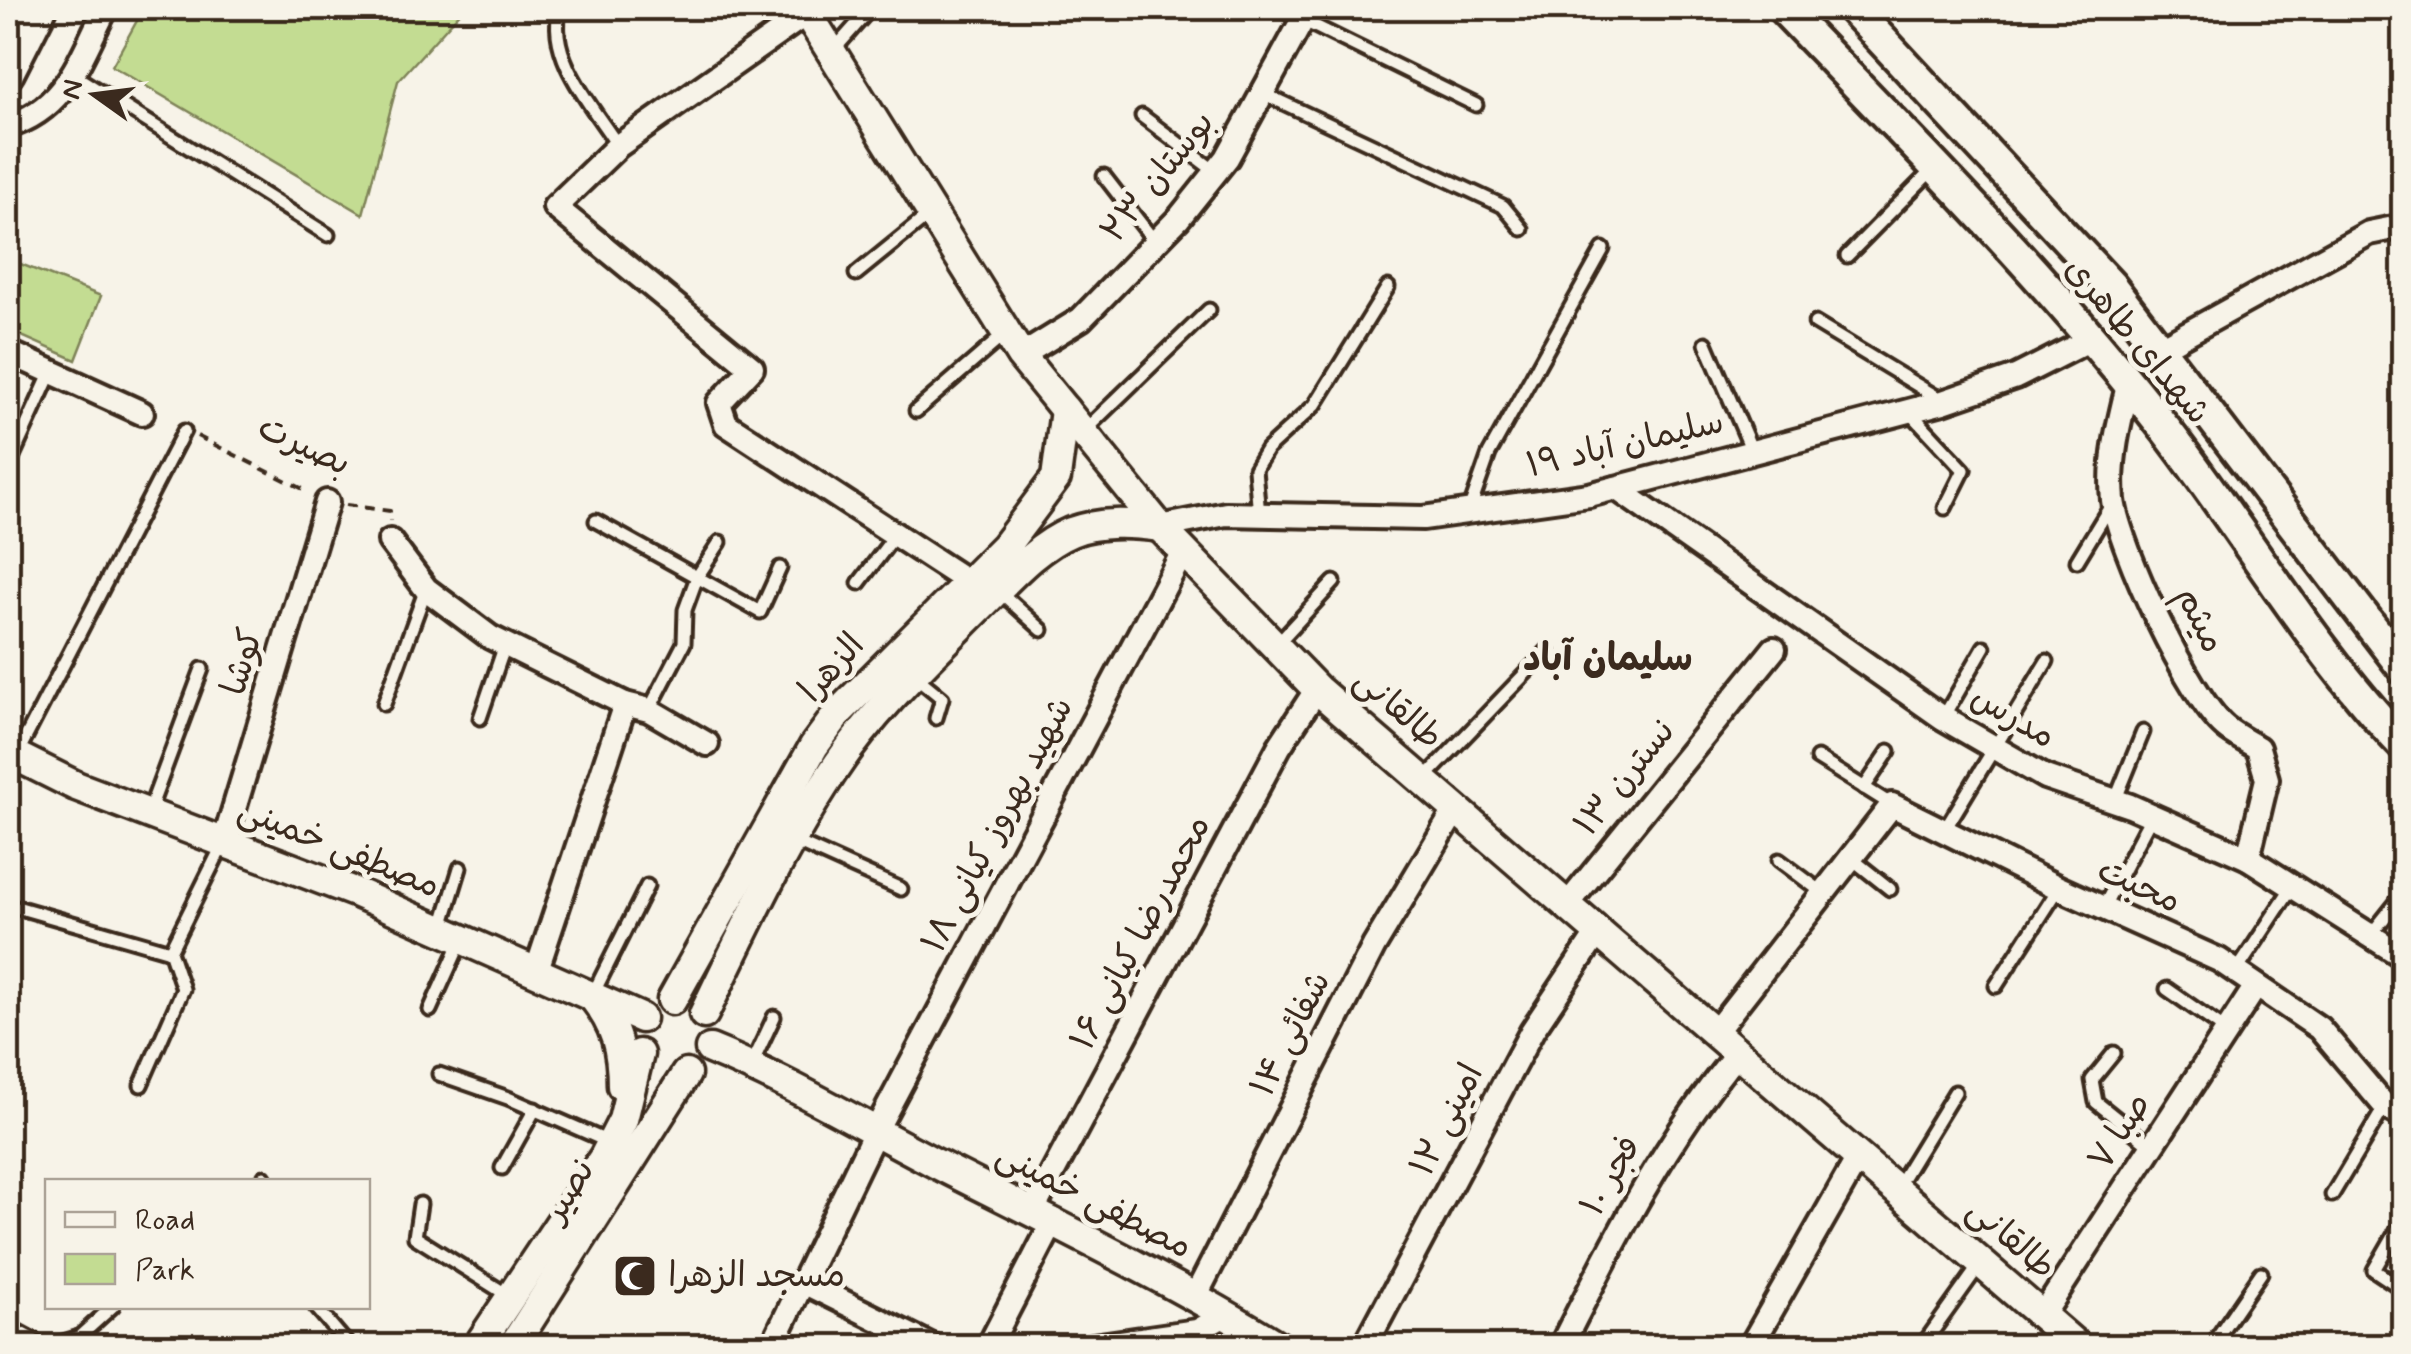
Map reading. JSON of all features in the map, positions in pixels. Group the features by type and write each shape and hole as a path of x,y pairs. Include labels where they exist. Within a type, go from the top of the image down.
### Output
{"main road":[{"path":"8,73 41,8"},
{"name":"شهدای طاهری","path":"1783,8 1934,167 2166,431 2339,673 2404,746"},
{"name":"شهدای طاهری","path":"1852,8 2111,286 2404,669"}],"street":[{"path":"8,126 36,118 64,90 106,8"},
{"path":"805,10 618,146 555,206 752,368 720,403 726,424 968,582"},
{"name":"طالقانی","path":"805,10 1014,344 1160,526 1317,690 2077,1346"},
{"name":"بوستان ۲۳","path":"1014,344 1081,319 1155,242 1216,172 1306,13"},
{"path":"2159,349 2370,234 2404,226"},
{"name":"سلیمان آباد ۱۹","path":"1160,526 1226,514 1423,518 1616,488 1943,402 2016,377 2089,340"},
{"path":"8,352 142,413"},
{"name":"میثم","path":"2128,386 2116,430 2113,502 2137,570 2186,676 2223,726 2258,748 2267,779 2248,858"},
{"name":"الزهرا","path":"672,1000 814,746 838,712 968,582 1027,517 1056,478 1065,410"},
{"name":"مدرس","path":"1616,488 1943,718 2045,777 2152,815 2248,858 2404,958"},
{"name":"کوشا","path":"224,842 327,502"},
{"path":"1027,517 1047,525 1046,546"},
{"name":"الزهرا","path":"704,1014 792,840 833,772 914,676 1046,546 1072,531 1126,522 1160,526"},
{"path":"390,541 426,589 506,645 625,704 649,710 707,744"},
{"name":"شهید بهروز کیانی ۱۸","path":"772,1346 874,1132 1184,550"},
{"name":"نسترن ۱۳","path":"1568,904 1774,648"},
{"name":"محمدرضا کیانی ۱۶","path":"989,1346 1043,1217 1279,747 1317,690"},
{"path":"536,972 625,704"},
{"name":"مصطفی خمینی","path":"12,754 148,814 451,935 641,1018"},
{"path":"1716,1031 1892,805"},
{"name":"محبت","path":"1892,805 2236,972 2319,1028 2394,1111"},
{"name":"شفائی ۱۴","path":"1196,1295 1374,946 1456,809"},
{"name":"امینی ۱۲","path":"1364,1346 1532,1031 1599,931"},
{"path":"701,948 704,967 713,972 725,970"},
{"name":"صبا ۷","path":"2042,1316 2256,986"},
{"path":"592,996 610,1019 620,1043 617,1131"},
{"path":"672,1000 690,1003 704,1014 711,1031 710,1049 701,1065 686,1074 667,1076 650,1068 640,1054 636,1036 641,1018 654,1006 672,1000"},
{"name":"مصطفی خمینی","path":"710,1049 751,1066 1196,1295 1278,1346"},
{"name":"فجر ۱۰","path":"1561,1346 1635,1201 1696,1102 1739,1051"},
{"path":"478,1346 617,1131 640,1054"},
{"name":"نصیر","path":"513,1346 686,1074"},
{"path":"617,1131 639,1122 648,1136"},
{"path":"1751,1346 1858,1156"},
{"path":"803,1282 932,1346"},
{"path":"1093,1346 1173,1340 1227,1314"}],"lane":[{"path":"560,8 555,24 567,68 618,146"},
{"path":"832,52 871,8"},
{"path":"1278,8 1306,13 1476,105"},
{"path":"72,74 328,235"},
{"path":"1262,93 1503,206 1522,229"},
{"path":"1142,116 1216,172"},
{"path":"1847,256 1934,167"},
{"path":"1104,176 1155,242"},
{"path":"856,274 931,213"},
{"path":"1468,512 1489,454 1603,249"},
{"path":"1259,516 1255,469 1267,449 1315,405 1388,286"},
{"path":"1084,432 1209,310"},
{"path":"1815,323 1943,402"},
{"path":"1706,342 1752,451"},
{"path":"916,410 1014,344"},
{"path":"8,467 51,372"},
{"path":"1909,410 1964,470 1945,508"},
{"path":"12,754 184,430"},
{"path":"2077,561 2113,502"},
{"path":"596,521 760,612 780,568"},
{"path":"859,583 896,534"},
{"path":"649,710 684,643 685,610 696,576 720,542"},
{"path":"1275,646 1334,582"},
{"path":"384,704 426,589"},
{"path":"998,590 1042,630"},
{"path":"480,718 506,645"},
{"path":"1943,718 1984,647"},
{"path":"1423,780 1548,650"},
{"path":"1944,831 2047,661"},
{"path":"148,814 202,669"},
{"path":"914,676 942,698 936,718"},
{"path":"2114,800 2143,732"},
{"path":"1864,788 1888,751"},
{"name":"محبت","path":"1817,758 1892,805"},
{"path":"2103,908 2152,815"},
{"path":"792,840 901,889"},
{"path":"141,1085 183,989 170,951 224,842"},
{"path":"1851,858 1890,889"},
{"path":"1779,860 1824,893"},
{"path":"430,1010 451,935 460,868"},
{"path":"592,996 647,886"},
{"path":"2236,972 2292,887"},
{"path":"1996,986 2059,888"},
{"path":"2369,937 2404,892"},
{"path":"20,908 170,951"},
{"path":"2167,989 2227,1030"},
{"path":"751,1066 774,1016"},
{"path":"2114,1053 2092,1080 2096,1102 2152,1147"},
{"path":"438,1074 535,1109 617,1131"},
{"path":"1896,1188 1955,1092"},
{"path":"502,1168 535,1109"},
{"path":"2332,1195 2394,1111"},
{"path":"420,1204 415,1237 512,1298"},
{"path":"2404,1218 2374,1270 2404,1290"},
{"path":"1922,1346 1982,1263"},
{"path":"2211,1346 2260,1273"},
{"path":"8,1326 48,1346 80,1338 110,1309"},
{"path":"318,1309 349,1346"}],"path":[{"name":"بصیرت","path":"184,430 268,468 327,502 390,510 390,541"}],"green space":[{"path":"144,8 464,8 398,81 363,214 112,66"},
{"path":"8,259 101,296 76,360 8,330"}],"place":[{"name":"مسجد الزهرا","path":"635,1276"}],"district":[{"name":"سلیمان آباد","path":"1608,659"}]}
